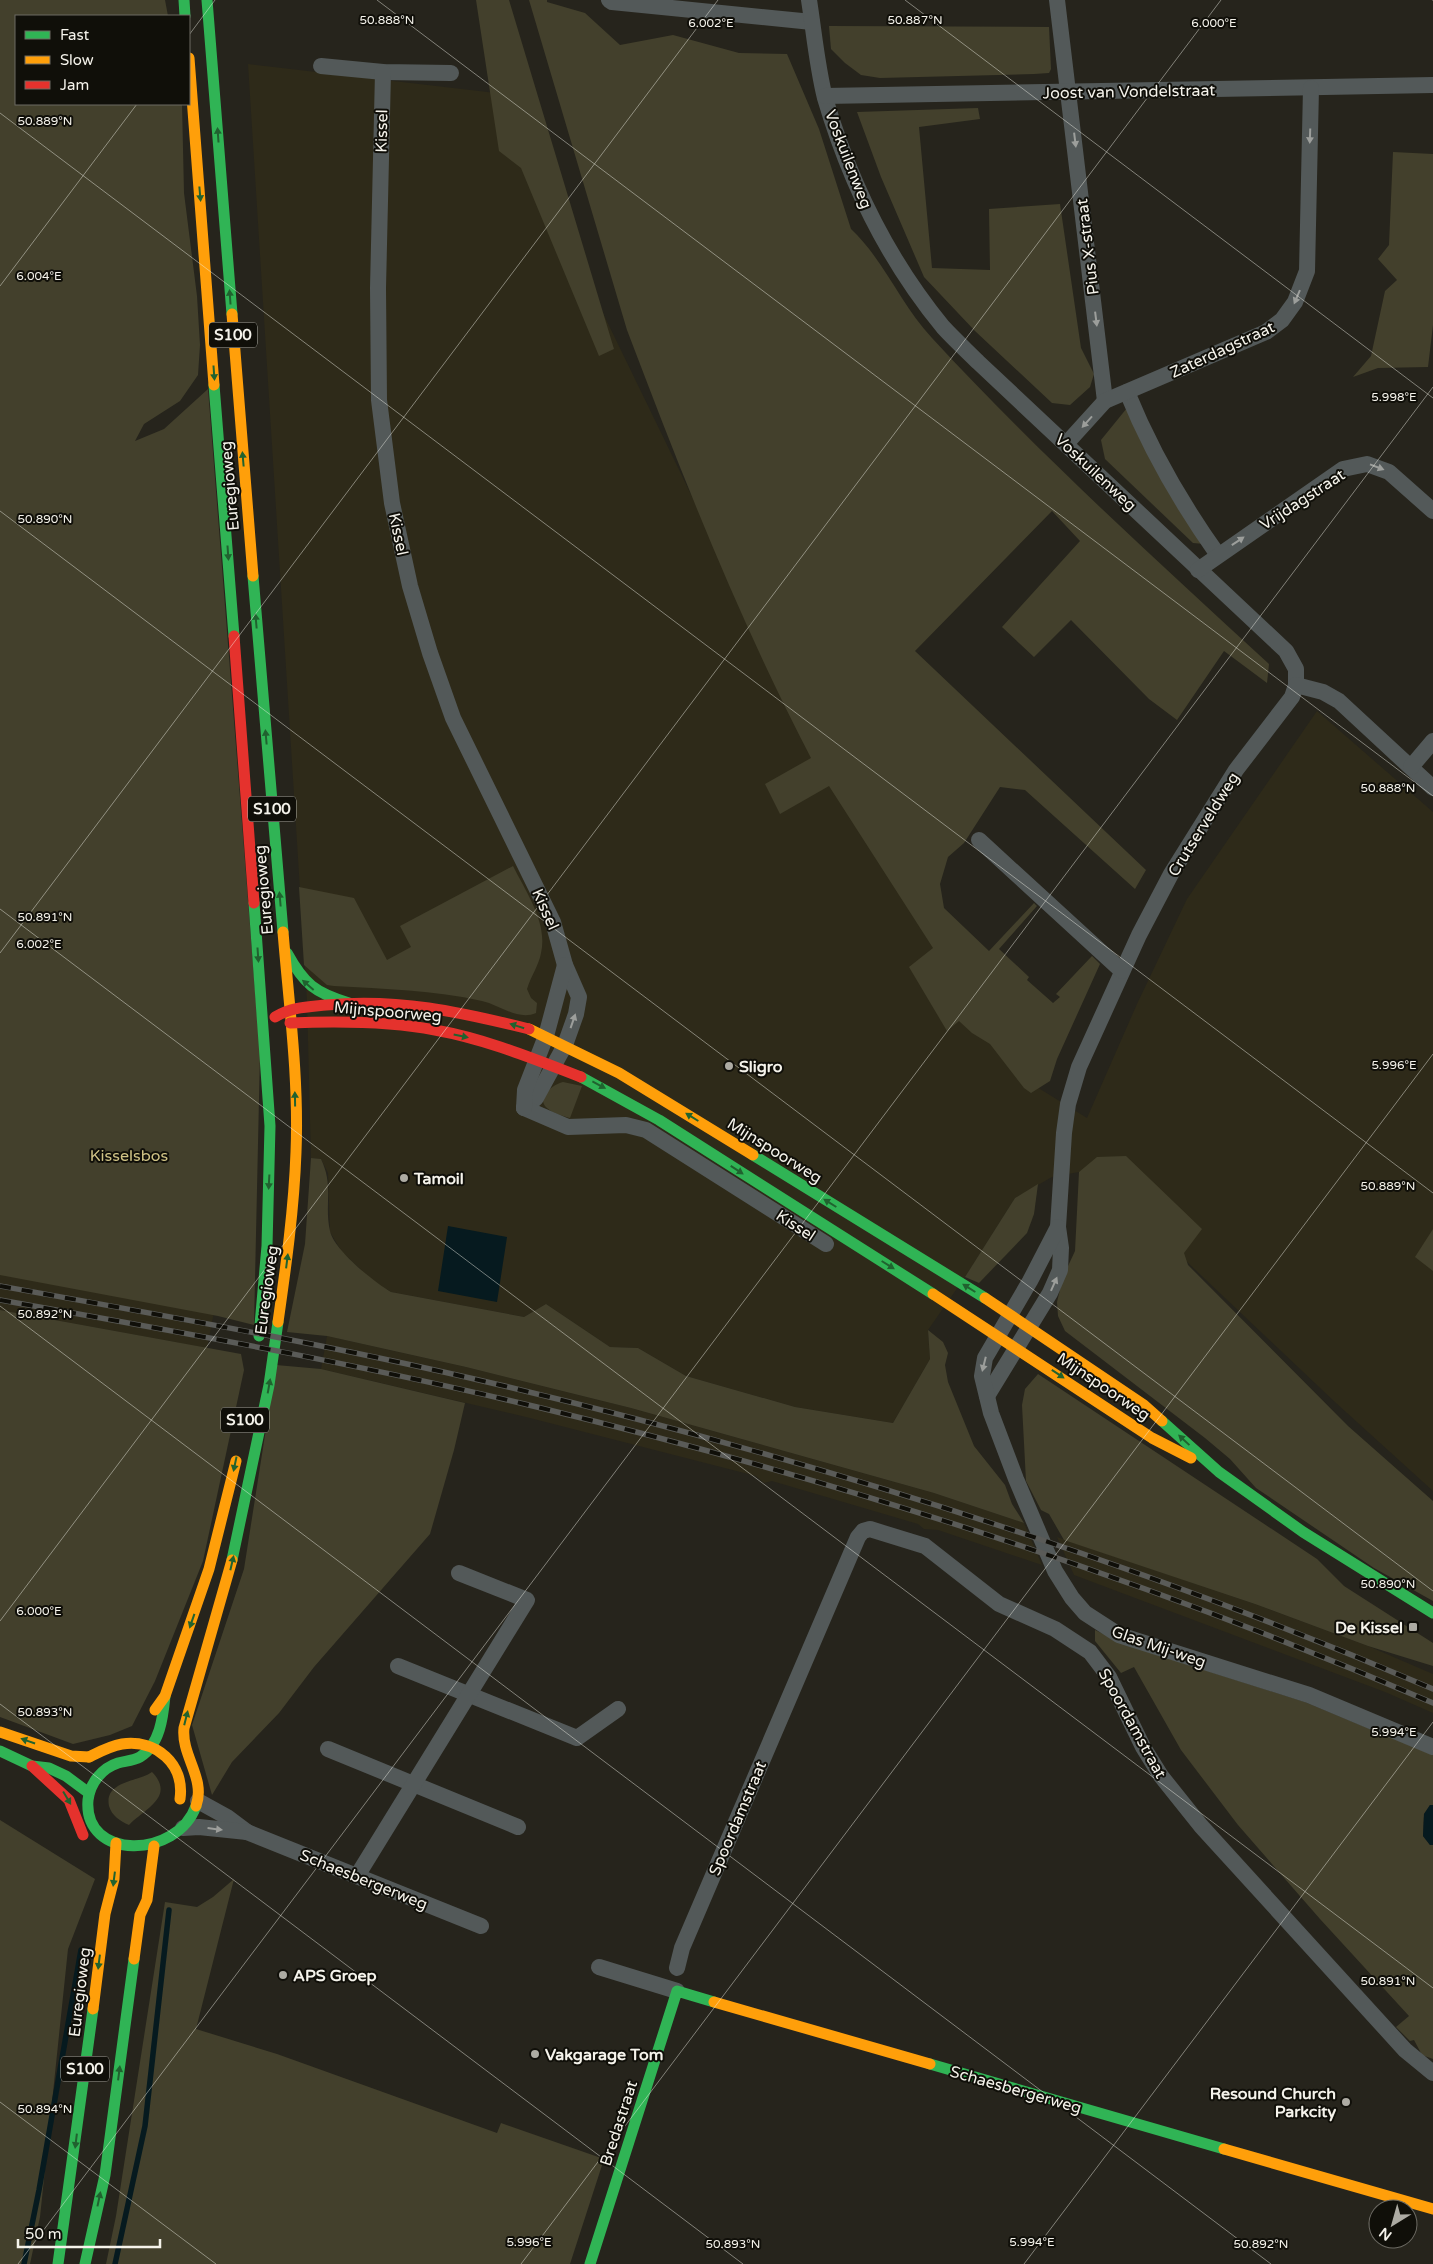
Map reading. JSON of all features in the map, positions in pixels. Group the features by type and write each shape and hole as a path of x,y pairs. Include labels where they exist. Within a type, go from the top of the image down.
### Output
{"main road":[{"path":"184,0 185,15"},
{"name":"Euregioweg","path":"198,1801 198,1780 183,1735 184,1720 226,1585 248,1490 281,1310 290,1241 296,1159 295,1076 207,0"},
{"name":"Euregioweg","path":"190,71 270,1133 266,1264 258,1348"},
{"name":"S100","path":"250,854 262,886 270,965"},
{"path":"284,948 306,985 317,992 349,1003"},
{"name":"Mijnspoorweg","path":"1220,1472 1152,1438 997,1334 659,1120 590,1080 537,1059 471,1038 435,1030 343,1021 290,1023 275,1017 289,1009 349,1003 400,1004 456,1011 504,1022 546,1036 565,1045 641,1085 1030,1327 1144,1406 1220,1472 1303,1532 1433,1613"},
{"name":"S100","path":"270,1133 280,1102 279,1082"},
{"name":"S100","path":"149,1720 165,1696 209,1569 238,1452"},
{"name":"S100","path":"150,1748 164,1718 165,1696"},
{"path":"0,1732 71,1756 89,1757 138,1739 171,1760 182,1782 182,1794 175,1811"},
{"path":"150,1748 140,1757 106,1768 93,1784 89,1793 88,1803 93,1823 99,1831 116,1843 140,1852 164,1842 183,1828 190,1820 198,1801 182,1794"},
{"path":"0,1751 32,1766 56,1785 69,1800 79,1828 91,1844"},
{"path":"32,1766 49,1768 66,1776 89,1793"},
{"path":"140,1852 142,1841 154,1828"},
{"name":"Euregioweg","path":"58,2264 73,2166 105,1914 112,1895 116,1843"},
{"name":"S100","path":"85,2264 104,2175 140,1915 147,1900 154,1846"},
{"path":"101,1884 105,1914"},
{"name":"S100","path":"135,1898 140,1915"},
{"name":"Schaesbergerweg","path":"677,1991 1433,2209"},
{"name":"Bredastraat","path":"590,2264 677,1991"}],"street":[{"path":"609,0 612,2 812,22"},
{"name":"Voskuilenweg","path":"809,0 825,96 840,142 870,215 916,290 944,328 1198,570 1286,651 1296,669 1296,685"},
{"name":"Pius X-straat","path":"1057,0 1105,401"},
{"path":"321,66 383,72 450,73"},
{"name":"Kissel","path":"383,72 378,288 379,400 392,503 410,586 430,653 453,718 553,922 565,965 578,997 576,1014 565,1045 536,1098 524,1108 568,1127 626,1125 646,1130 826,1244"},
{"name":"Joost van Vondelstraat","path":"825,96 1433,85"},
{"name":"Zaterdagstraat","path":"1066,444 1105,401 1266,332 1282,320 1296,302 1306,271 1311,88"},
{"path":"1127,392 1160,466 1190,515 1218,555"},
{"name":"Vrijdagstraat","path":"1198,570 1343,469 1367,464 1389,472 1433,511"},
{"path":"1296,685 1323,692 1339,701 1433,788"},
{"name":"Crutserveldweg","path":"1017,1348 1050,1293 1060,1270 1061,1248 1058,1227 1064,1133 1068,1104 1079,1067 1156,899 1188,844 1236,770 1289,702 1296,685"},
{"path":"1411,767 1433,741"},
{"path":"979,840 1122,971"},
{"path":"524,1108 525,1090 546,1036 565,965"},
{"name":"Crutserveldweg","path":"997,1334 1030,1281 1058,1227"},
{"name":"Glas Mij-weg","path":"997,1334 981,1370 987,1396 1012,1470 1055,1571 1072,1598 1091,1618 1124,1637 1309,1695 1433,1747"},
{"path":"987,1396 1017,1348"},
{"name":"Spoordamstraat","path":"677,1968 682,1948 858,1537 863,1531 870,1529 925,1546 999,1604 1054,1629 1090,1652 1109,1676 1151,1761 1199,1822 1405,2050 1433,2073"},
{"path":"357,1876 470,1696 527,1600 459,1573"},
{"path":"398,1666 577,1738 618,1709"},
{"path":"328,1749 518,1827"},
{"name":"Schaesbergerweg","path":"198,1801 227,1817 247,1832 481,1926"},
{"name":"Schaesbergerweg","path":"183,1828 199,1827 247,1832"},
{"name":"Schaesbergerweg","path":"599,1967 677,1991"}],"shaded area":[{"path":"248,64 496,93 821,762 1032,1084 1087,1118 1137,1004 1187,899 1317,711 1433,812 1433,1491 1336,1403 1090,1170 1052,1177 1015,1198 965,1277 928,1330 930,1359 893,1423 795,1407 686,1376 638,1348 610,1347 546,1304 524,1317 391,1292 373,1281 342,1252 330,1232 328,1173 321,1159 311,1158 307,1001"},
{"path":"0,1272 214,1312 207,1348 0,1310"},
{"path":"327,1336 466,1367 631,1408 934,1493 1024,1523 1042,1565 938,1530 924,1529 918,1524 772,1481 764,1483 756,1476 530,1418 321,1369"},
{"path":"1057,1537 1255,1604 1368,1646 1433,1674 1433,1713 1385,1692 1074,1575"}],"green space":[{"name":"Kisselsbos","path":"0,0 165,0 168,15 15,15 15,105 182,105 184,193 197,296 200,345 198,375 180,401 144,424 135,441 164,429 208,389 260,1053 254,1325 218,1316 0,1275"},
{"path":"476,0 509,0 614,349 599,356 521,168 499,151"},
{"path":"529,0 547,0 547,2 585,13 620,45 673,35 739,53 787,54 819,129 851,229 873,254 921,325 972,381 1055,464 1269,664 1267,683 1224,651 1177,720 1149,699 1071,620 1034,657 1002,627 1080,541 1052,511 915,651 1146,870 1135,889 1025,790 1000,787 964,843 948,857 940,884 944,908 989,951 1034,903 1037,906 999,949 1029,977 1027,980 1053,1003 1060,997 1056,994 1092,956 1100,964 1057,1059 1050,1081 1031,1093 1024,1088 990,1044 972,1033 959,1021 947,1031 909,967 933,948 829,786 780,814 765,784 811,758 760,653 713,547 627,330"},
{"path":"829,26 1049,27 1051,69 1049,73 1034,74 880,78 861,75 831,49"},
{"path":"978,108 980,119 919,127 932,268 990,270 989,209 1060,204 1081,348 1094,374 1090,387 1070,405 1052,403 975,331 924,277 881,177 857,112"},
{"path":"1393,152 1433,154 1433,325 1428,367 1378,368 1353,377 1371,356 1385,291 1397,280 1378,259 1389,245"},
{"path":"1127,408 1204,544 1193,543 1105,459 1101,440"},
{"path":"513,866 539,919 541,930 540,957 527,989 531,998 537,1003 536,1013 529,1015 516,1014 482,1001 446,994 327,985 304,965 299,887 354,898 387,960 411,947 400,926"},
{"path":"563,1082 582,1086 570,1118 547,1108 543,1100 544,1095 551,1088"},
{"path":"1126,1156 1202,1229 1184,1253 1188,1265 1348,1426 1433,1501 1433,1601 1374,1568 1256,1488 1230,1459 1205,1438 1065,1331 1058,1316 1057,1302 1063,1277 1075,1251 1079,1172 1097,1157"},
{"path":"311,1158 321,1159 325,1169 328,1187 328,1221 333,1239 356,1265 391,1292 524,1317 546,1304 610,1347 638,1348 686,1376 795,1407 893,1423 930,1359 928,1330 943,1342 948,1353 945,1365 948,1382 974,1446 1005,1485 1012,1504 1024,1523 934,1493 631,1408 466,1367 327,1336 287,1332 305,1244"},
{"path":"1038,1184 1034,1214 1027,1233 979,1283 965,1277 1015,1198"},
{"path":"1433,1229 1433,1271 1415,1257"},
{"path":"0,1310 241,1354 244,1370 203,1561 155,1681 132,1726 110,1735 73,1744 0,1717"},
{"path":"276,1365 321,1369 465,1403 454,1450 430,1534 314,1667 279,1713 232,1762 212,1795 192,1725 244,1569"},
{"path":"1038,1374 1317,1559 1344,1586 1433,1643 1433,1666 1368,1646 1255,1604 1064,1540 1049,1514 1041,1510 1026,1481 1022,1405 1025,1389"},
{"path":"1095,1630 1129,1646 1305,1702 1433,1755 1433,1805 1430,1805 1424,1814 1423,1836 1430,1845 1433,1845 1433,2059 1422,2055 1414,2040 1410,2041 1396,2027 1409,2016 1320,1919 1238,1825 1181,1750 1134,1667 1121,1673 1095,1641"},
{"path":"152,1772 159,1781 161,1789 159,1796 149,1808 129,1825 112,1813 109,1806 109,1798 112,1792 123,1783"},
{"path":"0,1820 95,1879 68,1949 40,2217 30,2264 0,2264"},
{"path":"234,1879 196,2029 277,2054 497,2133 501,2123 604,2159 570,2264 106,2264 116,2216 165,1902 197,1907 213,1897"}],"water":[{"path":"448,1226 507,1237 497,1302 438,1291"},
{"path":"1430,1805 1433,1805 1433,1845 1430,1845 1423,1836 1424,1814"}],"waterway":[{"path":"115,2264 145,2126 169,1910"},
{"path":"24,2264 39,2190 81,1950"}],"railway":[{"path":"0,1286 376,1357 500,1385 738,1446 973,1517 1090,1556 1320,1642 1433,1689"},
{"path":"0,1300 202,1337 470,1391 651,1436 765,1467 878,1500 1103,1574 1214,1614 1324,1657 1433,1703"}],"traffic: fast":[{"path":"184,0 185,15"},
{"path":"207,0 232,314"},
{"path":"214,385 234,636"},
{"path":"253,576 283,932"},
{"path":"254,903 270,1126 267,1246 259,1336"},
{"path":"287,953 305,980 312,986 327,995 349,1003"},
{"path":"581,1077 659,1120 933,1294"},
{"path":"753,1155 985,1298"},
{"path":"232,1560 269,1385 278,1322"},
{"path":"1162,1421 1219,1472 1303,1532 1433,1613"},
{"path":"165,1696 159,1730 147,1752 132,1760 112,1765 102,1772 94,1782 88,1800 90,1820 100,1834 115,1843 133,1846 152,1843 170,1836 186,1823 196,1806"},
{"path":"0,1751 32,1766 49,1768 66,1776 89,1793"},
{"path":"85,2264 105,2175 134,1959"},
{"path":"590,2264 677,1991 714,2002"},
{"path":"58,2264 93,2009"},
{"path":"930,2064 1224,2149"}],"traffic: slow":[{"path":"190,71 214,385"},
{"path":"232,314 253,576"},
{"path":"278,1322 292,1216 297,1125 293,1042 283,932"},
{"path":"529,1029 619,1073 753,1155"},
{"path":"933,1294 1152,1438 1191,1458"},
{"path":"985,1298 1144,1405 1162,1421"},
{"path":"155,1710 165,1696 209,1569 236,1461"},
{"path":"196,1806 198,1786 186,1748 184,1728 232,1560"},
{"path":"0,1732 71,1756 89,1757"},
{"path":"89,1757 122,1744 134,1743 157,1750 173,1765 178,1775 180,1799"},
{"path":"93,2009 105,1914 114,1879 116,1843"},
{"path":"134,1959 140,1915 147,1900 154,1846"},
{"path":"714,2002 930,2064"},
{"path":"1224,2149 1433,2209"}],"traffic: jam":[{"path":"234,636 254,903"},
{"path":"275,1017 293,1009 306,1007 378,1003 453,1012 529,1029"},
{"path":"290,1023 363,1022 435,1030 491,1044 581,1077"},
{"path":"32,1766 69,1800 83,1835"}],"place":[{"name":"Sligro","path":"729,1066"},
{"name":"Tamoil","path":"404,1178"},
{"name":"De Kissel","path":"1413,1627"},
{"name":"APS Groep","path":"283,1975"},
{"name":"Vakgarage Tom","path":"535,2054"},
{"name":"Resound Church Parkcity","path":"1346,2102"}]}
